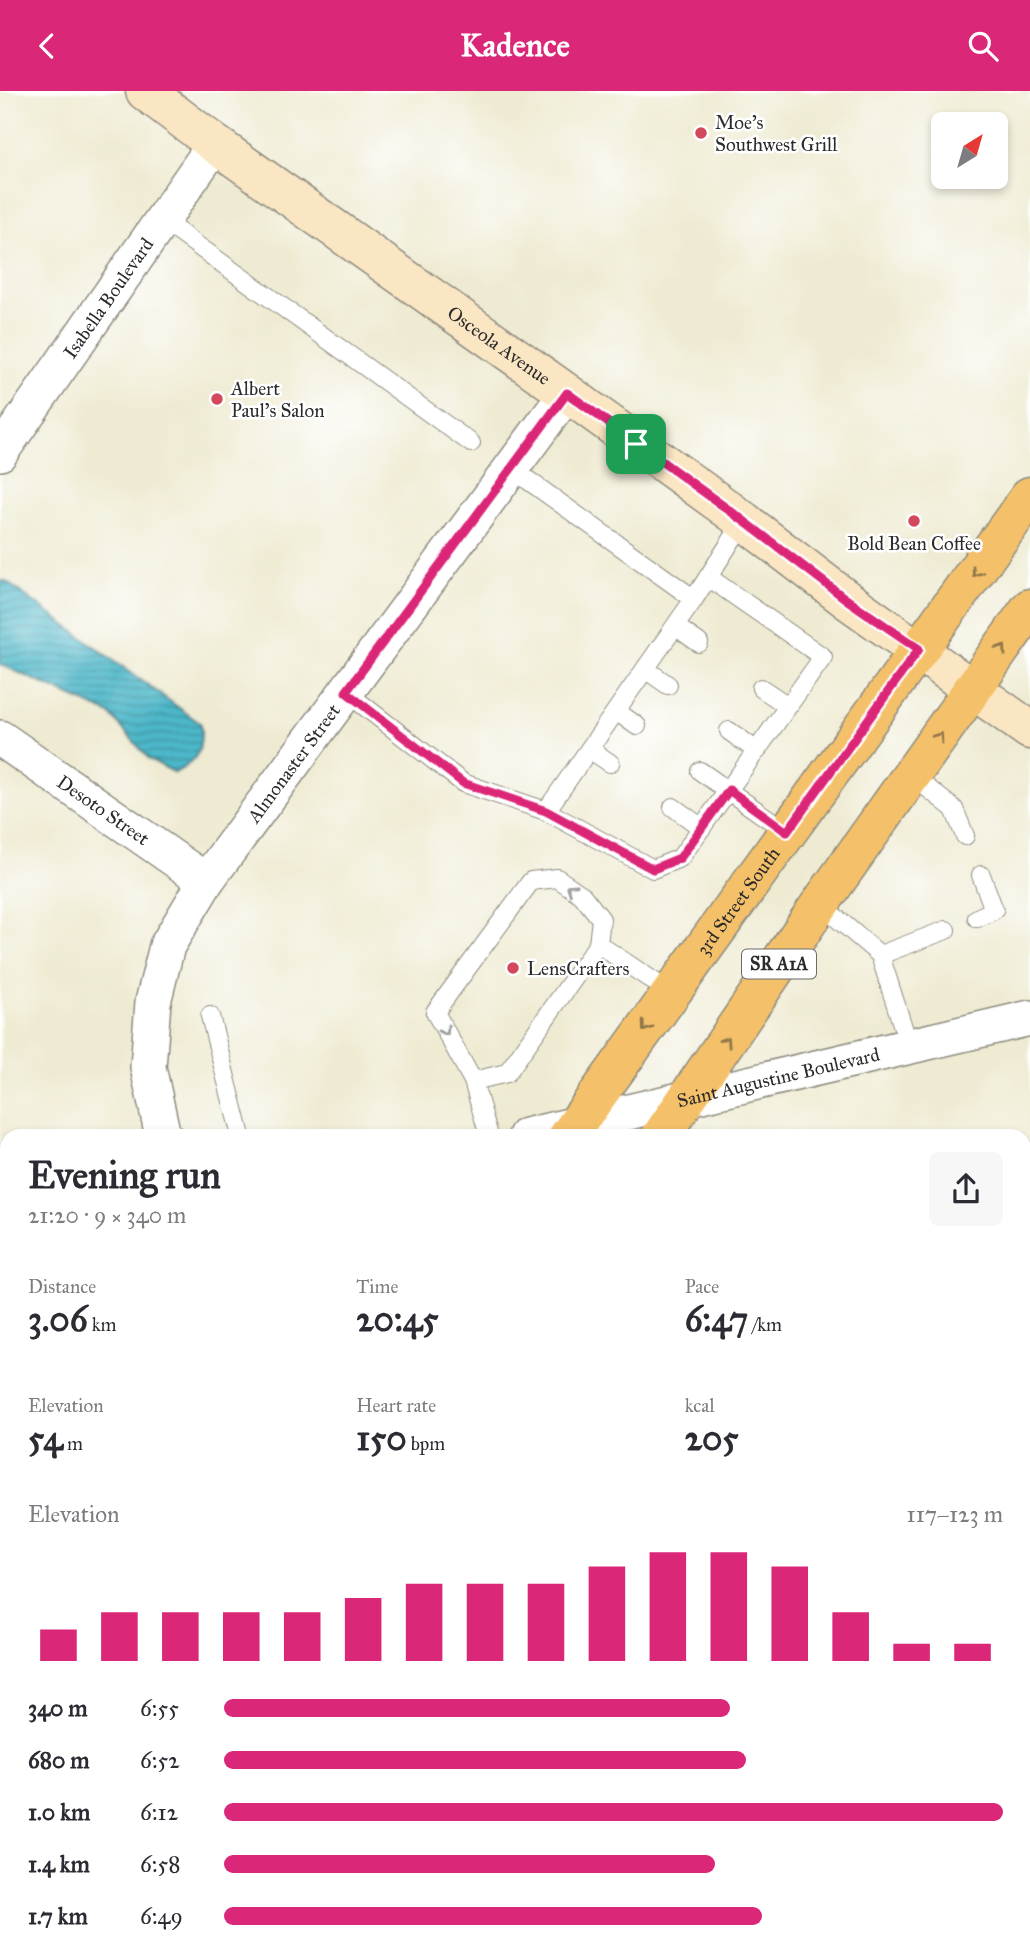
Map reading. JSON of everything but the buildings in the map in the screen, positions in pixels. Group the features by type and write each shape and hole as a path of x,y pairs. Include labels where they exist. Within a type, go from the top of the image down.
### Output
{"main road":[{"name":"3rd Street South","path":"573,1129 1030,496"},
{"name":"SR A1A","path":"666,1129 820,904 1030,608"}],"street":[{"name":"Osceola Avenue","path":"145,91 215,144 567,393 744,521 846,599 1030,730"},
{"name":"Isabella Boulevard","path":"0,453 215,144"},
{"name":"Almonaster Street","path":"161,1129 148,1067 153,1002 167,946 206,881 567,393"},
{"name":"Desoto Street","path":"0,738 206,881"},
{"name":"Saint Augustine Boulevard","path":"573,1129 688,1097 1030,1018"}],"lane":[{"path":"162,220 471,443"},
{"path":"511,468 694,599"},
{"path":"546,811 694,599 744,521"},
{"path":"346,692 463,783 546,811 653,869 680,858 822,657 709,577"},
{"path":"675,626 699,643"},
{"path":"645,669 668,685"},
{"path":"761,688 788,706"},
{"path":"616,711 638,726"},
{"path":"729,731 757,751"},
{"path":"589,749 610,763"},
{"path":"700,771 787,832"},
{"path":"911,775 954,809 965,836"},
{"path":"673,807 702,828"},
{"path":"976,918 994,910 981,874"},
{"path":"473,1081 508,1073 598,944 601,919 582,895 557,878 531,881 435,1012 473,1081 487,1129"},
{"path":"820,904 880,955 909,1046"},
{"path":"880,955 946,930"},
{"path":"598,944 671,993"},
{"path":"210,1016 239,1129"}],"water":[{"path":"0,581 5,581 201,724 200,748 194,759 175,773 149,759 110,714 0,664"}],"place":[{"name":"Moe's Southwest Grill","path":"701,133"},
{"name":"Albert Paul's Salon","path":"217,399"},
{"name":"Bold Bean Coffee","path":"914,521"},
{"name":"LensCrafters","path":"513,968"}],"route":[{"path":"567,393 636,444 744,521 846,599 919,649 787,832 729,790 680,858 653,869 546,811 463,783 346,692 567,393"}]}
